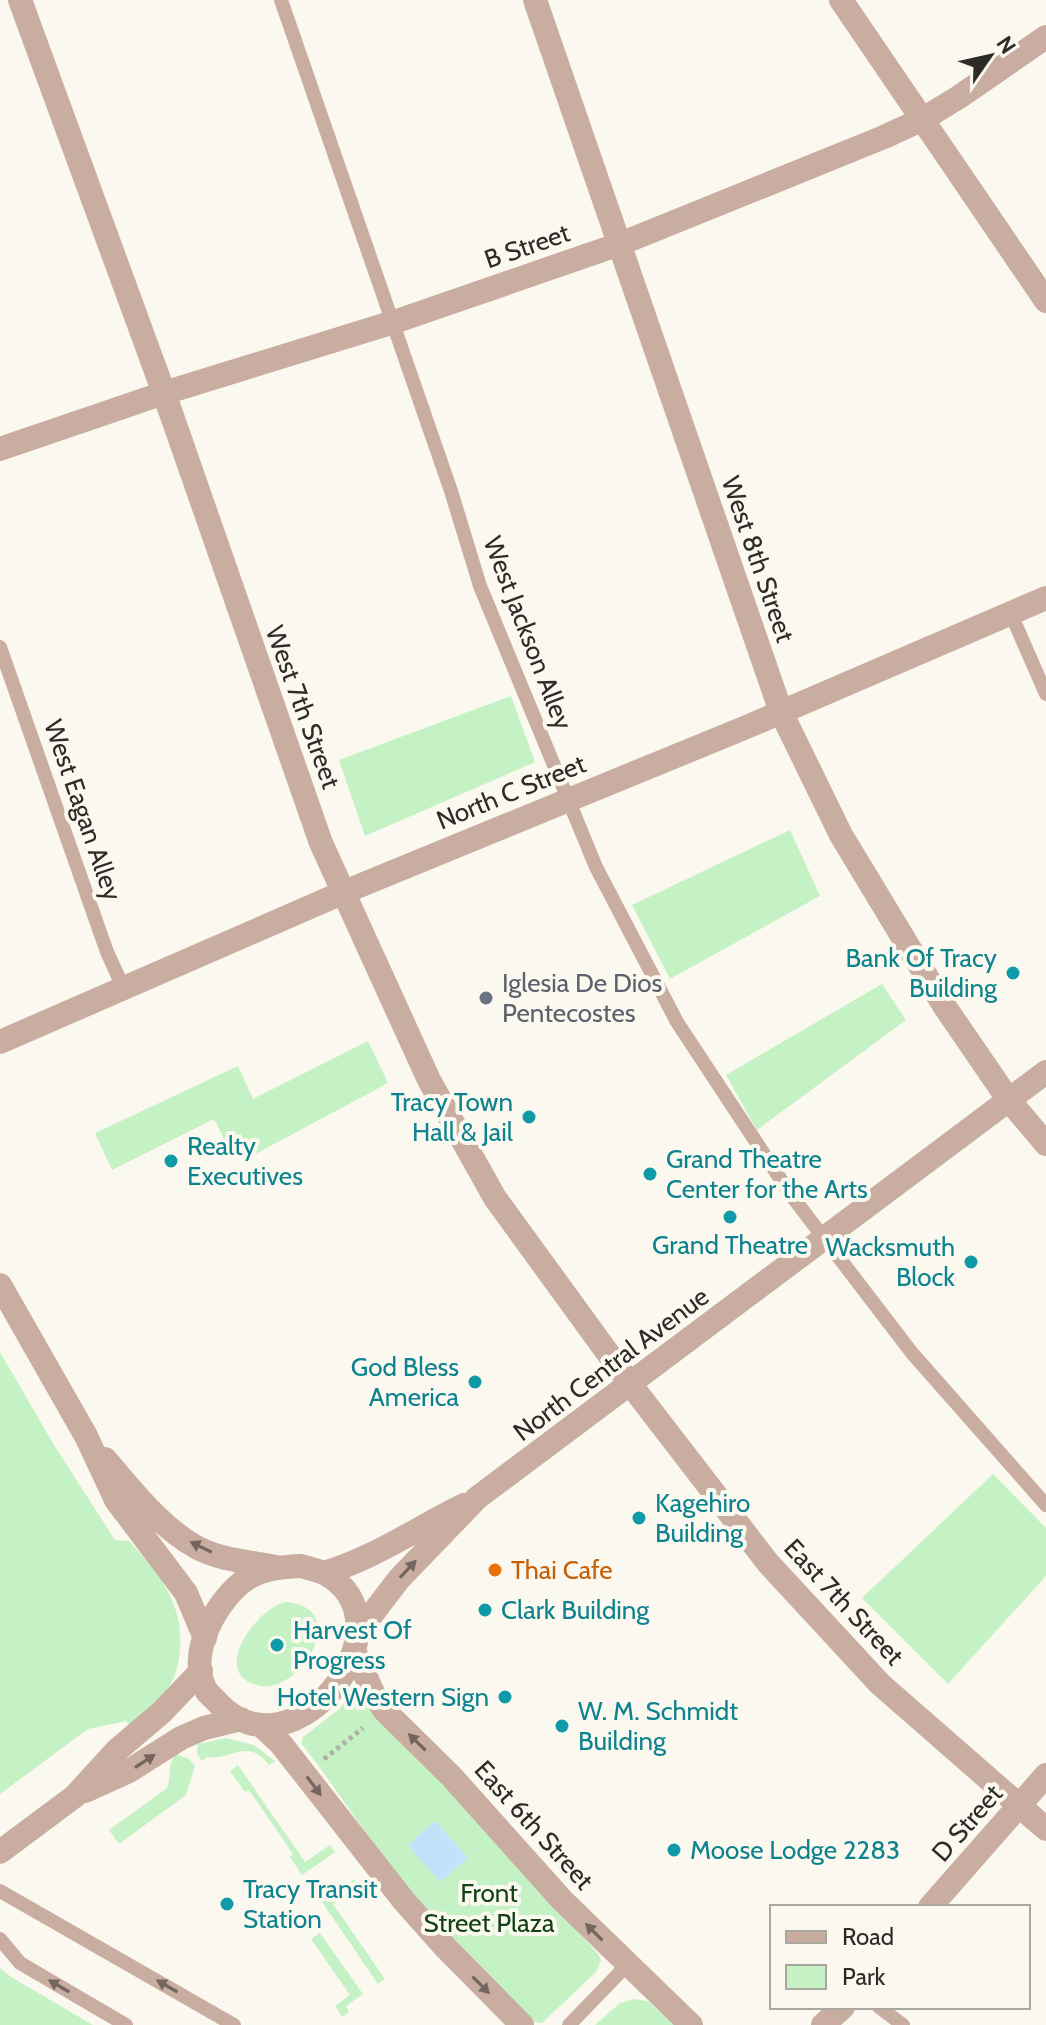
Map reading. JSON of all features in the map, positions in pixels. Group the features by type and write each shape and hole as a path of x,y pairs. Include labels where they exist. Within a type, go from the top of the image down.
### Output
{"street":[{"name":"West 7th Street","path":"20,0 164,393 321,843 342,893 429,1080 495,1198 631,1385"},
{"name":"West 8th Street","path":"535,0 781,712 841,835 945,1007 1008,1099 1046,1144"},
{"path":"841,0 1046,301"},
{"name":"B Street","path":"0,449 164,393 394,322 620,244 923,119 1046,37"},
{"name":"North C Street","path":"0,1042 342,893 781,712 1046,598"},
{"name":"North Central Avenue","path":"324,1573 378,1553 477,1498 1046,1072"},
{"path":"0,1285 86,1436 116,1500 186,1593 205,1638"},
{"name":"East 7th Street","path":"631,1385 768,1563 880,1684 1046,1829"},
{"path":"75,1796 129,1771 181,1738 204,1728 284,1723 315,1707 339,1679 357,1640 354,1604 342,1587 324,1573 301,1566 276,1567 218,1555 196,1547 163,1522 86,1436"},
{"name":"North Central Avenue","path":"357,1640 399,1579 477,1498"},
{"path":"276,1567 247,1579 220,1606 205,1638 201,1671 206,1690 223,1709 252,1723 281,1744 404,1901 522,2025"},
{"name":"East 6th Street","path":"357,1640 368,1684 385,1711 451,1776 562,1900 691,2025"},
{"path":"0,1852 75,1796 116,1751 162,1712 201,1671"},
{"name":"D Street","path":"932,1905 1046,1775"}],"lane":[{"name":"West Jackson Alley","path":"281,0 394,322 480,586 596,867 677,1022 791,1195 912,1353 1046,1505"},
{"path":"1011,614 1046,694"},
{"name":"West Eagan Alley","path":"0,647 102,937 123,987"},
{"path":"0,1891 234,2025"},
{"path":"0,1939 20,1963 126,2025"},
{"path":"569,2025 628,1964"},
{"path":"882,2009 903,2025"}],"path":[{"path":"318,1764 365,1727"}],"green space":[{"path":"511,696 535,762 365,836 339,760"},
{"path":"790,830 820,896 670,979 632,905"},
{"path":"882,984 906,1020 757,1130 726,1075"},
{"path":"368,1041 388,1083 244,1160 238,1149 230,1151 214,1119 112,1170 95,1133 238,1066 253,1099"},
{"path":"0,1352 54,1445 115,1540 129,1541 167,1590 178,1618 180,1650 172,1682 130,1726 126,1721 88,1729 0,1794"},
{"path":"993,1474 1046,1528 1046,1576 948,1684 862,1598"},
{"path":"285,1602 305,1607 316,1618 318,1633 314,1648 291,1677 276,1685 261,1686 246,1680 238,1670 237,1658 250,1630 261,1617"},
{"name":"Front Street Plaza","path":"355,1692 599,1955 601,1961 596,1972 542,2023 533,2022 420,1905 301,1743 303,1737 338,1710"},
{"path":"226,1738 254,1745 275,1761 269,1765 253,1752 246,1751 207,1757 202,1761 197,1754 198,1744"},
{"path":"176,1754 189,1759 195,1766 186,1795 119,1844 109,1830 166,1789 171,1762"},
{"path":"238,1765 305,1862 330,1845 335,1852 302,1875 290,1857 293,1854 249,1790 245,1792 230,1771"},
{"path":"354,1879 359,1886 333,1904 385,1979 378,1984 322,1902"},
{"path":"320,1933 363,1994 346,2006 349,2012 342,2017 335,2006 350,1995 311,1939"},
{"path":"0,1968 11,1977 93,2025 0,2025"},
{"path":"634,1999 647,2001 675,2025 595,2025 620,2003"}],"water":[{"path":"435,1821 468,1858 440,1882 408,1845"}],"place":[{"name":"Bank Of Tracy Building","path":"1013,973"},
{"name":"Iglesia De Dios Pentecostes","path":"486,998"},
{"name":"Tracy Town Hall & Jail","path":"529,1117"},
{"name":"Realty Executives","path":"171,1161"},
{"name":"Grand Theatre Center for the Arts","path":"650,1174"},
{"name":"Grand Theatre","path":"730,1217"},
{"name":"Wacksmuth Block","path":"971,1262"},
{"name":"God Bless America","path":"475,1382"},
{"name":"Kagehiro Building","path":"639,1518"},
{"name":"Thai Cafe","path":"495,1570"},
{"name":"Clark Building","path":"485,1610"},
{"name":"Harvest Of Progress","path":"277,1645"},
{"name":"Hotel Western Sign","path":"505,1697"},
{"name":"W. M. Schmidt Building","path":"562,1726"},
{"name":"Moose Lodge 2283","path":"674,1850"},
{"name":"Tracy Transit Station","path":"227,1904"}]}
